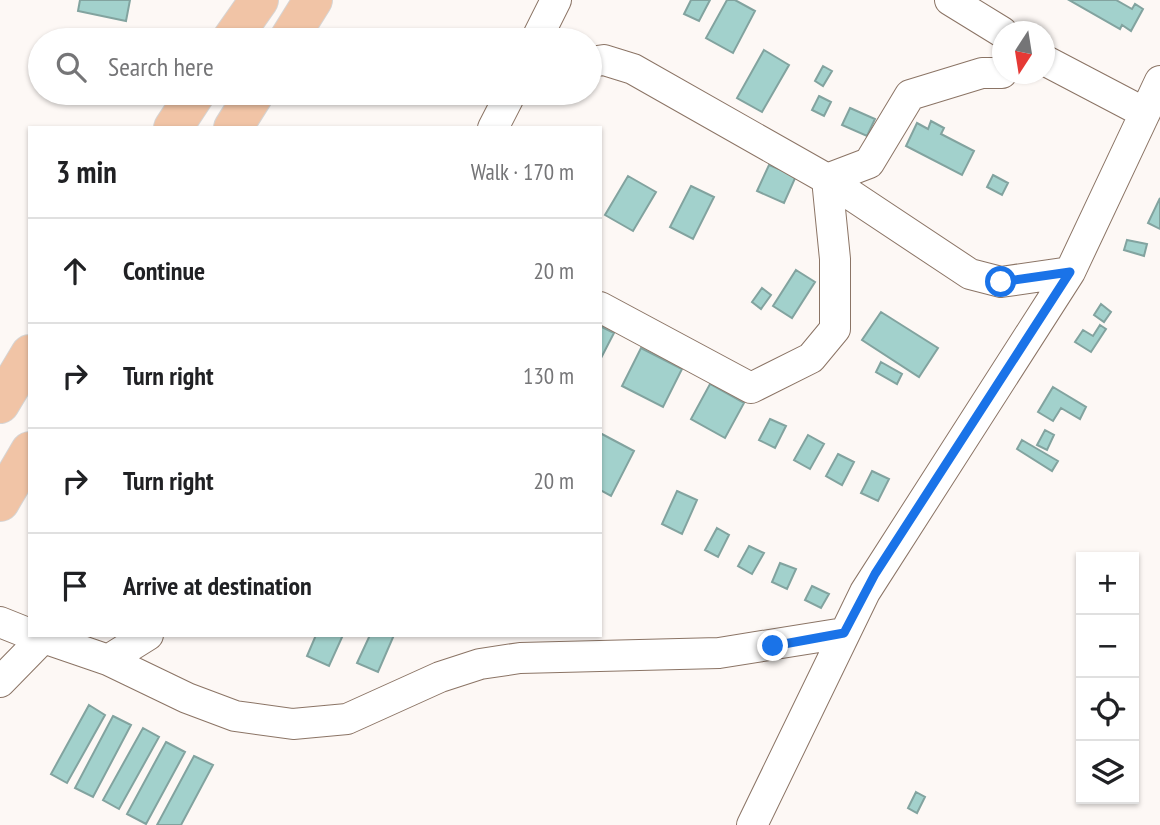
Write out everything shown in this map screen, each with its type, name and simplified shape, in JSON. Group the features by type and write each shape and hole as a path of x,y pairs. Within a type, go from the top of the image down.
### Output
{"highway":[{"path":"239,28 259,0"},
{"path":"296,28 313,0"},
{"path":"174,126 188,105"},
{"path":"234,126 247,105"},
{"path":"0,404 28,357"},
{"path":"0,502 28,455"}],"street":[{"path":"542,28 556,0"},
{"path":"950,0 992,25"},
{"path":"602,60 633,69 827,179 970,274 1001,282 1070,272"},
{"path":"1055,70 1146,113"},
{"path":"827,179 869,163 911,94 982,73 992,73"},
{"path":"752,825 875,574 1070,272 1160,81"},
{"path":"494,126 505,105"},
{"path":"602,308 751,388 811,358 835,329 835,259 827,179"},
{"path":"0,622 28,632"},
{"path":"42,637 108,660 187,698 235,716 293,724 347,719 440,677 480,664 520,657 719,653 844,633"},
{"path":"0,682 34,637"},
{"path":"108,660 145,637"}],"building":[{"path":"80,0 130,0 126,21 78,11"},
{"path":"691,0 710,0 699,21 684,14"},
{"path":"727,0 735,0 755,11 733,53 706,38"},
{"path":"1069,0 1116,0 1132,9 1135,4 1143,9 1131,31 1122,25 1120,29"},
{"path":"764,50 789,65 762,112 737,98"},
{"path":"823,66 832,71 823,86 815,81"},
{"path":"819,96 831,102 824,116 812,110"},
{"path":"850,108 875,119 867,136 842,125"},
{"path":"931,121 944,128 941,134 974,151 962,175 906,146 917,123 928,129"},
{"path":"769,165 796,176 784,203 757,191"},
{"path":"993,175 1008,183 1002,195 987,187"},
{"path":"628,176 656,192 633,231 605,215"},
{"path":"691,186 714,197 693,239 670,227"},
{"path":"1160,198 1160,229 1148,223"},
{"path":"1127,240 1147,244 1144,256 1124,250"},
{"path":"796,270 815,282 792,318 773,306"},
{"path":"762,288 771,295 761,309 752,302"},
{"path":"1101,304 1111,312 1104,322 1094,315"},
{"path":"881,312 938,348 919,377 862,340"},
{"path":"1100,325 1106,329 1091,352 1075,342 1083,330 1093,336"},
{"path":"602,327 614,333 602,356"},
{"path":"641,348 682,369 663,407 622,386"},
{"path":"881,362 902,374 897,384 876,372"},
{"path":"710,384 744,403 725,438 691,419"},
{"path":"1053,387 1086,407 1080,419 1061,408 1053,421 1038,412"},
{"path":"770,419 786,426 775,448 759,440"},
{"path":"1045,430 1054,435 1047,450 1037,445"},
{"path":"602,434 634,451 611,496 602,491"},
{"path":"808,435 824,444 810,469 794,460"},
{"path":"1022,440 1058,461 1052,471 1017,449"},
{"path":"838,454 854,462 842,485 826,476"},
{"path":"872,471 889,479 878,501 861,493"},
{"path":"677,491 697,500 682,534 662,524"},
{"path":"717,528 729,535 718,557 705,550"},
{"path":"749,546 764,553 752,574 738,566"},
{"path":"780,563 796,569 787,589 772,582"},
{"path":"812,586 829,594 821,608 805,600"},
{"path":"315,637 342,637 329,666 307,656"},
{"path":"369,637 393,637 378,672 357,663"},
{"path":"89,705 105,715 67,783 51,774"},
{"path":"113,716 131,725 93,797 75,788"},
{"path":"143,728 159,737 119,809 103,800"},
{"path":"166,742 185,752 146,824 127,814"},
{"path":"194,756 213,765 181,825 157,825"},
{"path":"916,792 925,797 917,813 908,808"}],"route":[{"path":"773,646 844,633 875,574 1070,272 1001,282"}]}
